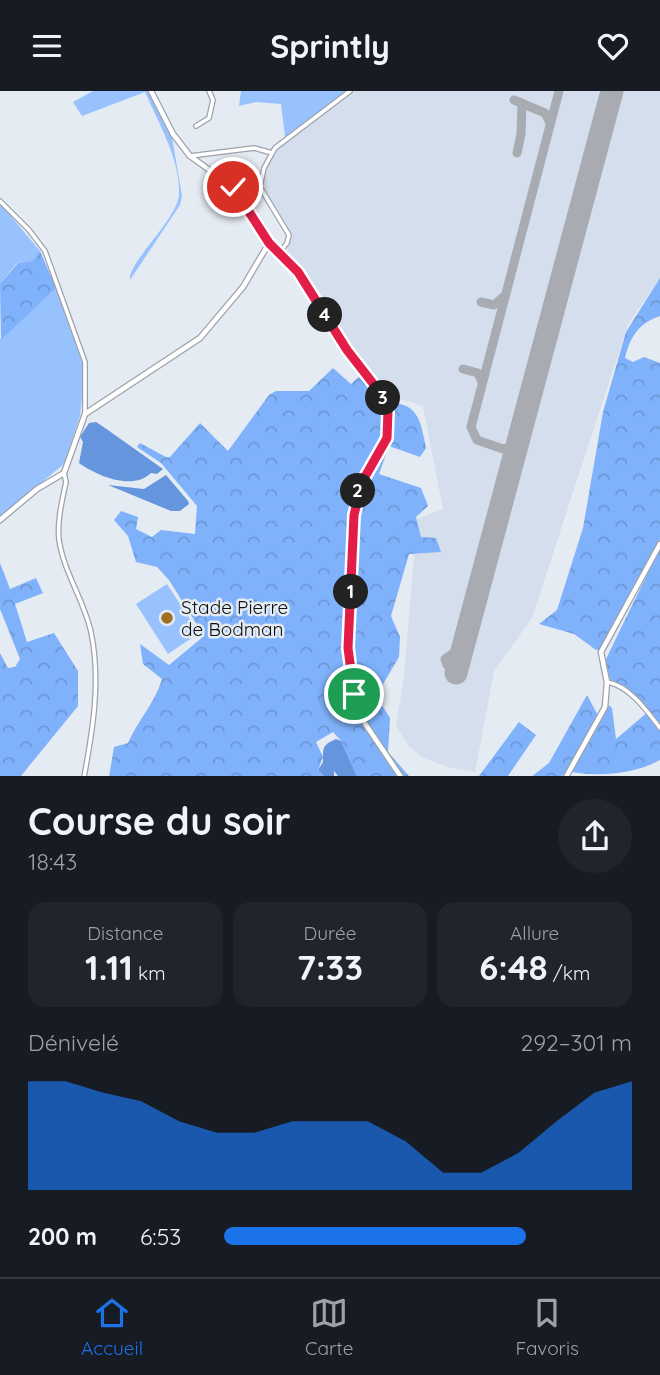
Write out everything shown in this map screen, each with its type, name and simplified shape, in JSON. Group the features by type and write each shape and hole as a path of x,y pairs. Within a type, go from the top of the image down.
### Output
{"street":[{"path":"151,91 173,134 190,156 233,187 269,243 298,272 347,350 382,395 388,411 389,425 385,447 362,482 356,499 349,664 364,722 401,776"},
{"path":"196,126 209,118 213,100 209,91"},
{"path":"279,253 287,243 288,232 260,187 272,153 350,91"},
{"path":"190,156 254,148 272,153"},
{"path":"0,201 29,230 45,251 85,362 85,414 64,473 60,541 65,564 90,629 94,651 93,731 85,776"},
{"path":"85,414 200,338 239,292 269,243"},
{"path":"0,520 37,488 64,473"},
{"path":"566,776 600,720 606,700 607,682 600,656 660,544"},
{"path":"607,682 615,683 631,695 660,728"}],"shaded area":[{"path":"93,91 148,91 172,137 182,196 180,205 130,280 136,263 176,204 179,181 168,142 145,92 82,116 73,102"},
{"path":"241,91 347,91 285,137 281,104 256,102 239,106"},
{"path":"355,91 660,91 660,278 628,324 532,618 494,671 475,772 451,768 423,758 408,745 396,726 404,677 417,519 443,509 423,406 388,395 344,340 300,271 285,255 292,235 262,191 262,180 277,149"},
{"path":"0,203 40,251 32,261 17,263 0,284"},
{"path":"56,288 85,371 80,416 64,464 0,517 0,339"},
{"path":"96,422 163,469 157,474 151,473 135,481 125,481 105,477 79,463 83,442 80,437 89,423"},
{"path":"166,475 188,501 189,504 180,511 171,511 108,485 144,489"},
{"name":"Stade Pierre de Bodman","path":"167,584 199,633 168,654 136,604"},
{"path":"336,739 341,741 357,776 338,776 334,771 334,776 324,776 318,770 323,762 324,747"}],"green space":[{"path":"40,251 56,288 1,340 0,284 18,263 32,261"},
{"path":"660,278 660,316 636,332 625,358 633,362 644,357 660,363 660,539 601,649 596,650 574,634 539,624 557,610 583,528 603,412 626,332"},
{"path":"333,368 351,384 363,373 382,403 394,403 410,408 422,428 426,448 420,457 389,446 379,474 421,488 428,506 416,517 421,537 436,538 441,552 409,554 391,616 400,637 399,657 376,696 390,718 388,752 409,776 357,776 341,741 333,732 316,742 323,757 318,770 324,776 109,776 114,747 128,743 162,679 143,664 140,644 169,665 204,636 169,580 157,567 136,562 128,536 114,520 121,511 138,517 136,529 152,537 161,530 195,534 197,506 161,463 137,447 140,443 170,457 200,423 228,451 269,395 276,391 309,391"},
{"path":"660,548 660,760 617,773 572,772 561,776 532,776 549,763 587,695 601,721 609,705 612,708 616,739 649,711 611,682 605,661"},
{"path":"0,563 10,589 36,578 43,593 15,604 27,642 54,633 78,671 78,706 21,776 0,776 0,653 8,668 15,667 20,659 0,609"},
{"path":"519,722 536,735 508,776 479,776"}],"taxiway":[{"path":"512,463 506,450 477,440 471,427 559,91"},
{"path":"514,100 545,113 550,123"},
{"path":"517,153 522,103"},
{"path":"481,302 494,305 503,297"},
{"path":"463,369 478,373 482,382"},
{"path":"503,449 512,447 518,439"},
{"path":"458,668 447,665 445,659 461,648 465,638"}],"runway":[{"path":"456,673 612,91"}],"place":[{"name":"Stade Pierre de Bodman","path":"167,618"}],"route":[{"path":"233,187 269,243 298,272 347,350 382,395 388,411 389,425 385,447 362,482 354,515 348,648 354,694"}]}
